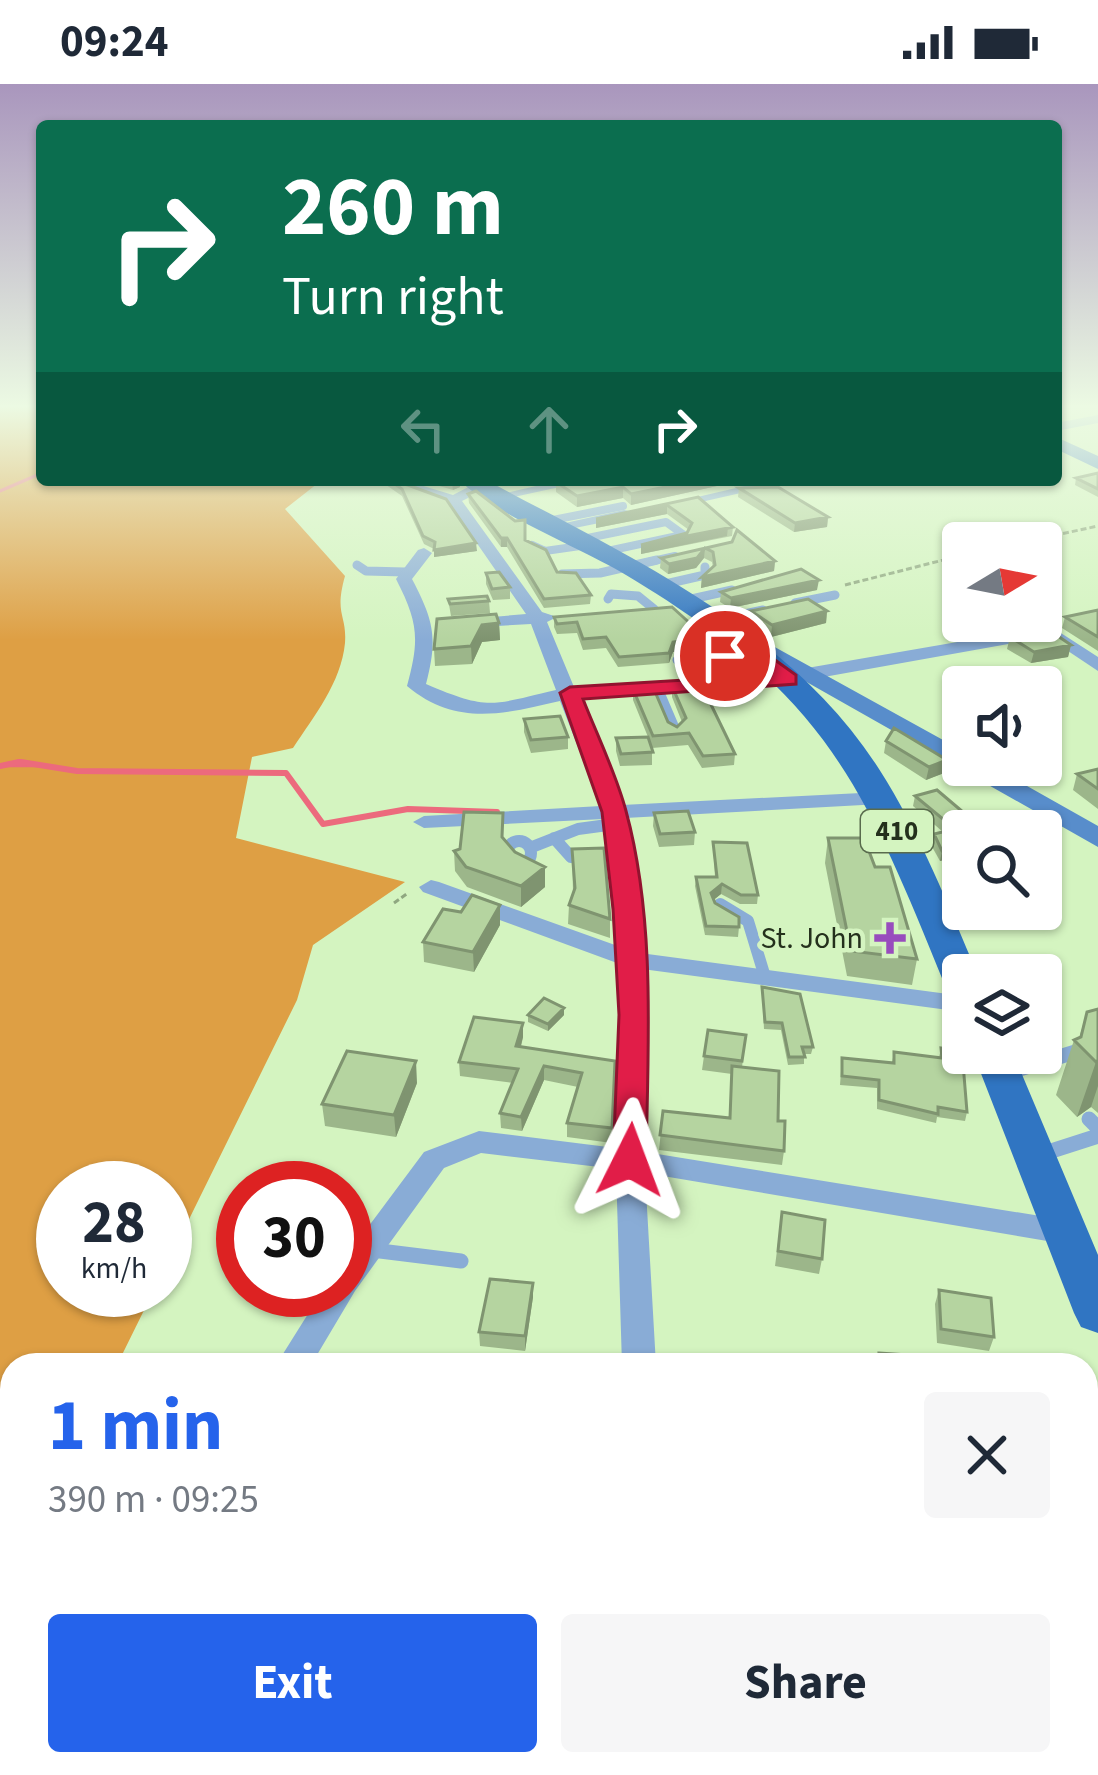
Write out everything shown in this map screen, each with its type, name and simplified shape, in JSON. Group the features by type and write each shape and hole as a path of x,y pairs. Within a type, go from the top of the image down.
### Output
{"main road":[{"name":"410","path":"484,487 550,525 584,555 624,567 655,598 684,604 809,685 880,798 950,954"},
{"path":"712,622 809,685 942,751"},
{"path":"1006,786 1098,838"},
{"path":"1002,1074 1098,1313"}],"street":[{"path":"417,486 454,500 537,618 570,693 614,818 634,1015 630,1160 638,1353"},
{"path":"550,525 759,486"},
{"path":"454,500 484,487"},
{"path":"424,553 406,572 409,591 420,604 426,650 415,680 429,694 490,711 570,693 809,685 1051,631 1098,666"},
{"path":"594,614 655,598"},
{"path":"421,628 573,615"},
{"path":"424,822 614,818 880,798"},
{"path":"431,887 629,959 942,1001"},
{"path":"372,1241 434,1160 464,1144 498,1142 1065,1232"},
{"path":"300,1353 323,1317"}],"lane":[{"path":"550,525 623,506"},
{"path":"531,544 545,551 584,555 684,535 666,522 584,555 562,574"},
{"path":"624,567 688,553"},
{"path":"357,565 366,571 406,572"},
{"path":"608,599 611,594 655,598 705,574 704,567"},
{"path":"684,604 744,587"},
{"path":"712,622 835,595"},
{"path":"677,660 754,651"},
{"path":"658,688 676,730"},
{"path":"532,847 614,818"},
{"path":"554,838 571,856 596,859"},
{"path":"720,904 748,921 765,977"},
{"path":"1062,1052 1098,1045"},
{"path":"1037,1156 1095,1128"},
{"path":"372,1251 461,1261"}],"path":[{"path":"1062,534 1098,526"},
{"path":"835,595 849,580 942,560"}],"shaded area":[{"path":"0,483 314,486 285,509 345,576 342,658 325,698 293,748 252,757 236,838 405,882 313,945 297,1000 192,1213 192,1161 36,1161 36,1317 141,1317 123,1353 0,1353"}],"building":[{"path":"398,486 446,499 476,543 434,550 435,542 423,536"},
{"path":"562,486 670,486 631,494 623,487 577,496"},
{"path":"778,487 828,517 795,523 739,488"},
{"path":"476,491 515,521 525,520 525,540 546,550 557,572 576,573 591,595 544,599 507,538 501,538 468,494"},
{"path":"698,497 733,527 641,545 687,533 692,523 667,505 596,519"},
{"path":"737,530 775,561 702,577 715,565 713,552 705,548 732,542"},
{"path":"705,548 697,558 669,564 661,558 662,558"},
{"path":"801,569 819,580 731,598 721,592"},
{"path":"499,572 510,587 492,589 486,573"},
{"path":"487,596 489,601 450,604 448,599"},
{"path":"808,599 827,611 772,625 751,611"},
{"path":"672,607 705,637 673,642 669,653 619,657 606,637 583,639 577,622 557,624 554,617"},
{"path":"1098,610 1098,637 1065,617"},
{"path":"496,614 499,623 482,625 471,646 434,649 437,619"},
{"path":"1062,639 1071,645 1034,652 1018,642"},
{"path":"701,684 735,754 703,756 689,733 653,736 633,689 653,687 668,722 677,727 686,718 672,686"},
{"path":"560,716 568,737 531,740 524,719"},
{"path":"894,728 942,757 942,762 929,767 886,741"},
{"path":"648,737 653,752 621,754 616,738"},
{"path":"1098,769 1098,789 1077,774"},
{"path":"937,790 961,810 942,810 942,818 915,796"},
{"path":"688,811 695,832 660,834 654,813"},
{"path":"464,812 503,813 502,837 515,852 545,867 521,886 466,867 454,851 460,849"},
{"path":"828,838 864,838 875,867 890,867 917,959 851,951"},
{"path":"713,842 747,843 758,895 741,895 722,884 711,893 715,903 739,917 739,927 706,926 696,877 717,877"},
{"path":"604,848 610,919 569,905 575,888 572,849"},
{"path":"472,895 500,905 473,952 423,942 443,909 461,912"},
{"path":"762,987 800,994 813,1047 802,1047 805,1057 789,1057 782,1023 765,1022"},
{"path":"544,998 564,1008 548,1024 528,1015"},
{"path":"1098,1009 1096,1062 1074,1040 1081,1037 1087,1012"},
{"path":"474,1017 523,1023 516,1046 615,1061 612,1128 567,1123 582,1073 544,1066 521,1117 500,1113 518,1069 459,1062"},
{"path":"708,1030 746,1035 742,1061 704,1056"},
{"path":"347,1051 416,1061 394,1115 322,1104"},
{"path":"894,1052 942,1058 942,1074 964,1074 967,1112 938,1107 938,1114 879,1100 879,1080 842,1076 842,1058 894,1063"},
{"path":"732,1066 779,1071 778,1121 785,1121 784,1151 660,1135 663,1111 730,1118"},
{"path":"782,1212 825,1220 822,1259 778,1251"},
{"path":"490,1279 533,1283 525,1336 479,1332"},
{"path":"939,1290 991,1298 994,1337 941,1329"}],"waterway":[{"path":"0,491 19,483"},
{"path":"5,765 19,762"},
{"path":"21,762 40,765"},
{"path":"0,766 5,765"},
{"path":"5,765 40,765"},
{"path":"40,765 77,771 286,773 323,824 408,809 497,812"}],"place":[{"name":"St. John","path":"890,938"}],"route":[{"path":"630,1160 634,1015 627,909 614,812 570,693 788,680 754,651 725,656"}]}
